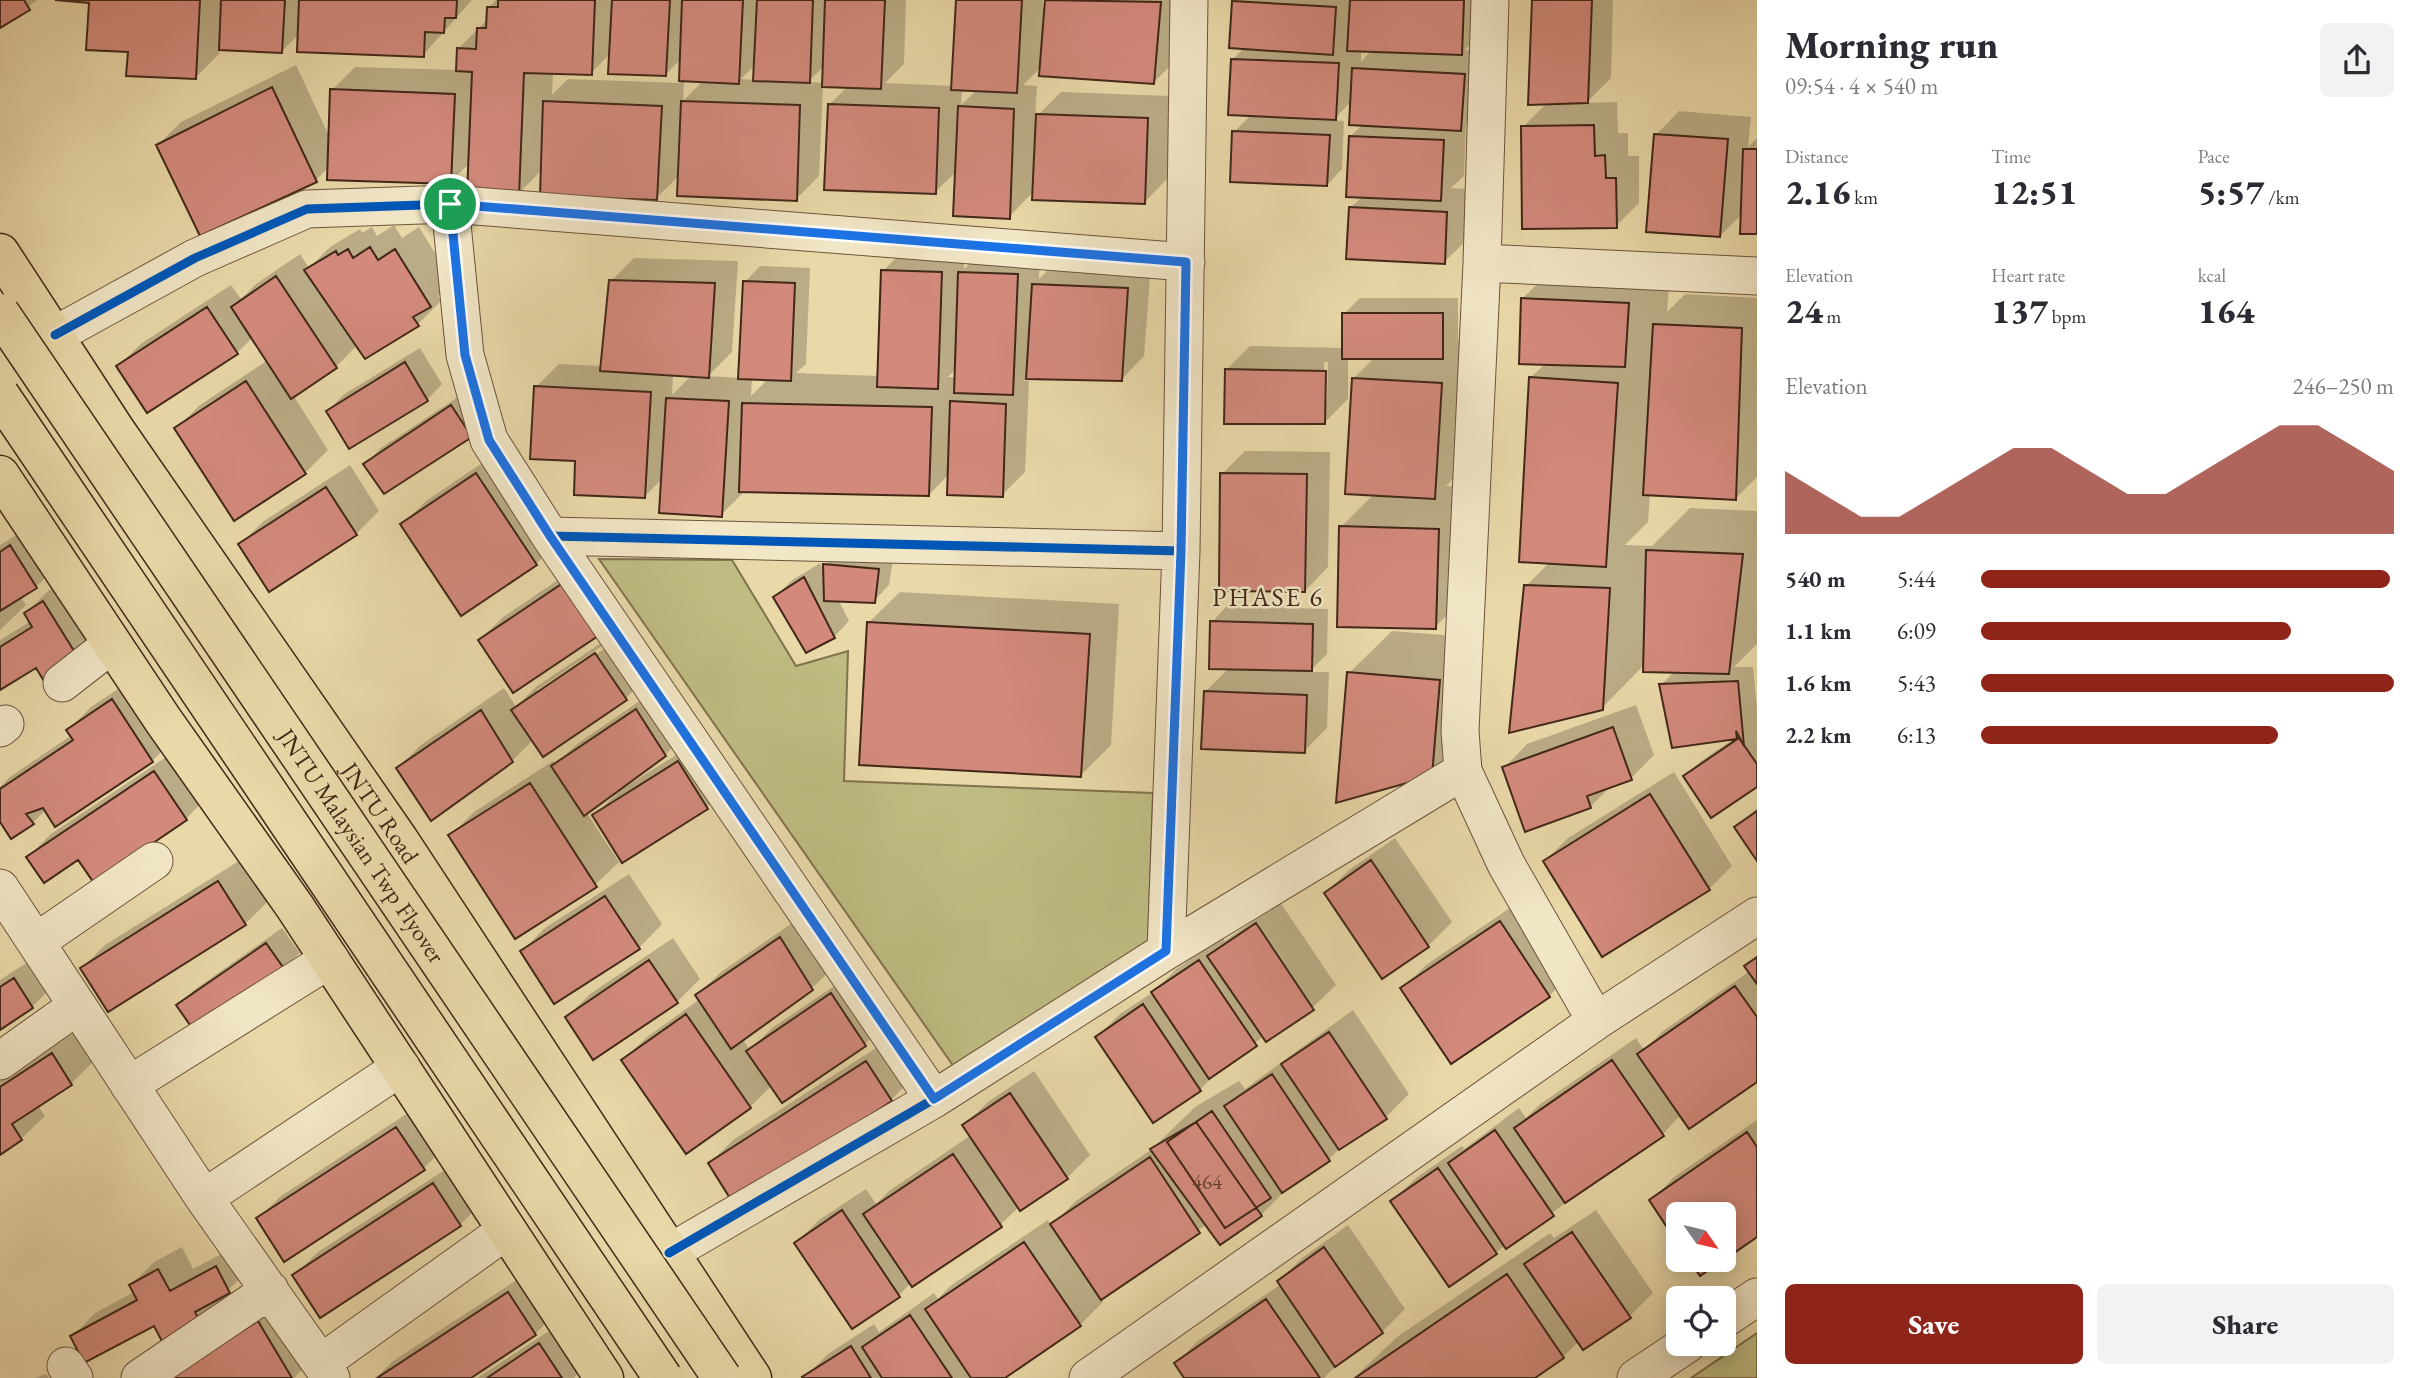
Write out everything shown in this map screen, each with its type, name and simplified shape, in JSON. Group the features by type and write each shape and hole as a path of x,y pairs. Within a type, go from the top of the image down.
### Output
{"main road":[{"name":"JNTU Road","path":"0,253 116,430 399,841 752,1378"},
{"name":"JNTU Malaysian Twp Flyover","path":"0,313 722,1378"},
{"name":"JNTU Malaysian Twp Flyover","path":"0,395 663,1378"},
{"path":"4,490 295,906 604,1378"},
{"path":"295,906 399,841"}],"street":[{"path":"1166,951 1181,551 1189,0"},
{"path":"1490,0 1482,263 1460,731 1463,771 1506,863 1596,1021"},
{"path":"55,335 195,258 307,209 450,204 1186,262"},
{"path":"450,204 465,355 489,440 550,536 934,1099"},
{"path":"1482,263 1757,276"},
{"path":"550,536 1181,551"},
{"path":"62,683 112,644"},
{"path":"669,1253 934,1099 1166,951 1463,771"},
{"path":"36,942 154,861"},
{"path":"0,888 204,1198 326,1371 507,1230"},
{"path":"1088,1378 1128,1368 1596,1021 1757,916"},
{"path":"130,1085 330,959"},
{"path":"0,1062 77,1006"},
{"path":"204,1198 401,1067"},
{"path":"140,1378 270,1290"},
{"path":"1736,1311 1757,1297"},
{"path":"1636,1378 1669,1356"}],"shaded area":[{"path":"599,559 732,560 796,666 848,651 844,781 1153,793 1148,943 954,1067"},
{"path":"1757,1333 1757,1378 1691,1378 1723,1356 1736,1356 1736,1347"}],"building":[{"path":"0,0 24,0 30,10 0,28"},
{"path":"55,0 200,0 196,79 126,76 128,52 86,50 89,3"},
{"path":"221,0 285,0 282,53 219,50"},
{"path":"299,0 457,0 456,18 445,18 444,33 425,32 424,57 297,52"},
{"path":"498,0 595,0 592,75 524,73 519,196 467,194 472,72 456,71 457,48 476,49 477,28 486,28 487,7 498,7"},
{"path":"612,0 670,0 666,76 608,74"},
{"path":"682,0 743,0 739,84 679,81"},
{"path":"757,0 813,0 810,83 753,81"},
{"path":"825,0 885,0 881,89 822,87"},
{"path":"956,0 1022,0 1017,93 951,90"},
{"path":"1045,0 1161,2 1154,84 1039,76"},
{"path":"1350,0 1464,0 1462,55 1347,51"},
{"path":"1532,0 1592,0 1588,103 1528,105"},
{"path":"1232,1 1336,7 1333,55 1229,48"},
{"path":"1231,59 1339,63 1336,120 1228,115"},
{"path":"1352,68 1465,74 1461,131 1349,125"},
{"path":"272,87 317,182 200,236 156,145"},
{"path":"330,89 455,94 451,184 327,180"},
{"path":"543,101 662,106 657,200 540,196"},
{"path":"681,101 800,105 797,201 677,196"},
{"path":"828,104 939,108 936,194 824,190"},
{"path":"958,106 1014,109 1010,219 953,216"},
{"path":"1036,114 1148,118 1145,204 1032,200"},
{"path":"1594,125 1595,156 1605,155 1606,178 1616,178 1617,228 1522,229 1521,126"},
{"path":"1232,131 1330,135 1327,186 1230,182"},
{"path":"1654,134 1728,139 1720,237 1646,232"},
{"path":"1349,136 1444,140 1441,201 1346,197"},
{"path":"1743,149 1757,149 1757,234 1740,234"},
{"path":"1349,207 1447,212 1445,264 1346,259"},
{"path":"370,247 378,260 395,249 431,307 413,317 419,326 365,359 304,270 336,251 338,255 348,249 353,258"},
{"path":"881,270 942,272 938,389 877,387"},
{"path":"958,272 1018,274 1013,395 954,393"},
{"path":"276,276 337,368 291,399 231,307"},
{"path":"609,280 715,283 709,378 600,371"},
{"path":"743,281 795,283 791,381 738,379"},
{"path":"1032,284 1128,288 1122,381 1026,379"},
{"path":"1521,298 1629,303 1625,367 1519,364"},
{"path":"207,307 238,354 147,413 116,366"},
{"path":"1342,313 1443,313 1443,359 1342,359"},
{"path":"1653,324 1742,328 1736,500 1643,495"},
{"path":"405,362 428,401 349,449 326,411"},
{"path":"1225,369 1326,371 1325,424 1224,424"},
{"path":"1529,377 1618,383 1606,567 1519,562"},
{"path":"1352,378 1442,383 1435,499 1345,494"},
{"path":"246,381 306,474 234,521 174,428"},
{"path":"534,386 651,392 645,498 574,495 575,461 530,459"},
{"path":"666,398 729,401 722,517 659,513"},
{"path":"950,401 1006,404 1003,497 947,495"},
{"path":"742,403 932,407 929,496 739,492"},
{"path":"451,405 472,437 384,494 363,464"},
{"path":"476,473 537,565 461,616 400,524"},
{"path":"1220,473 1307,474 1305,592 1219,591"},
{"path":"326,487 357,535 269,592 238,544"},
{"path":"1339,526 1439,529 1436,629 1337,627"},
{"path":"10,545 37,588 0,611 0,552"},
{"path":"1646,550 1743,554 1729,674 1643,672"},
{"path":"823,564 879,569 875,603 824,601"},
{"path":"804,577 835,638 806,653 773,597"},
{"path":"563,583 598,636 513,693 478,640"},
{"path":"1524,585 1610,588 1603,710 1509,733"},
{"path":"43,601 79,659 44,681 36,668 0,690 0,647 32,627 24,613"},
{"path":"1210,621 1313,624 1312,671 1209,669"},
{"path":"867,622 1090,634 1081,777 859,765"},
{"path":"595,653 627,700 543,757 511,710"},
{"path":"1347,672 1440,680 1432,776 1336,803"},
{"path":"1738,681 1744,746 1736,731 1737,739 1672,748 1659,684"},
{"path":"1204,691 1307,695 1305,753 1201,749"},
{"path":"112,699 153,762 55,827 43,808 26,814 34,824 11,839 0,822 0,789 73,740 66,730"},
{"path":"636,709 666,756 584,816 551,766"},
{"path":"481,710 513,762 431,821 396,768"},
{"path":"1613,727 1632,780 1587,796 1591,808 1525,832 1502,767"},
{"path":"1739,738 1757,764 1757,787 1711,818 1683,776"},
{"path":"678,761 708,809 622,863 592,815"},
{"path":"154,771 187,820 94,883 78,860 44,883 26,857"},
{"path":"530,783 597,887 515,939 448,835"},
{"path":"1650,794 1710,890 1602,957 1543,861"},
{"path":"1757,811 1757,861 1734,827"},
{"path":"1371,860 1429,947 1382,979 1324,893"},
{"path":"218,881 246,925 108,1012 80,968"},
{"path":"605,896 640,949 554,1004 520,951"},
{"path":"1500,921 1550,997 1451,1064 1400,988"},
{"path":"1256,923 1314,1010 1266,1042 1207,956"},
{"path":"780,937 813,990 731,1049 695,995"},
{"path":"266,943 285,970 195,1032 176,1005"},
{"path":"1757,957 1757,984 1744,966"},
{"path":"649,960 678,1003 593,1060 565,1017"},
{"path":"1199,960 1257,1046 1209,1079 1151,992"},
{"path":"14,978 33,1008 0,1030 0,987"},
{"path":"1735,986 1757,1017 1757,1082 1689,1129 1637,1054"},
{"path":"831,993 866,1046 782,1103 746,1051"},
{"path":"1143,1004 1201,1091 1153,1123 1095,1037"},
{"path":"686,1014 751,1108 686,1154 621,1060"},
{"path":"1329,1032 1387,1119 1339,1150 1281,1064"},
{"path":"52,1053 72,1085 12,1124 22,1140 0,1155 0,1087"},
{"path":"1612,1060 1664,1136 1565,1203 1514,1128"},
{"path":"866,1061 892,1101 733,1203 708,1163"},
{"path":"1272,1074 1330,1161 1282,1193 1224,1106"},
{"path":"1010,1093 1068,1179 1020,1211 962,1125"},
{"path":"1212,1111 1271,1198 1225,1228 1167,1142"},
{"path":"1196,1122 1262,1216 1220,1245 1150,1149"},
{"path":"396,1127 425,1170 284,1262 256,1218"},
{"path":"1495,1130 1554,1216 1506,1249 1448,1163"},
{"path":"1747,1132 1757,1147 1757,1237 1736,1252 1736,1202 1666,1202 1666,1226 1649,1200"},
{"path":"953,1154 1002,1227 912,1287 863,1214"},
{"path":"1150,1157 1200,1233 1101,1300 1050,1224"},
{"path":"1438,1168 1497,1254 1449,1287 1390,1201"},
{"path":"433,1183 461,1226 320,1318 292,1275"},
{"path":"842,1210 900,1297 852,1329 794,1243"},
{"path":"1572,1232 1631,1318 1583,1350 1524,1264"},
{"path":"1024,1242 1081,1326 1005,1378 971,1378 925,1309"},
{"path":"1324,1247 1383,1333 1335,1367 1277,1281"},
{"path":"216,1266 230,1293 195,1312 203,1327 165,1347 154,1326 84,1363 70,1336 137,1300 129,1285 158,1269 170,1291"},
{"path":"1507,1274 1564,1358 1535,1378 1355,1378"},
{"path":"508,1292 536,1335 471,1378 377,1378"},
{"path":"1266,1299 1320,1378 1184,1378 1174,1363"},
{"path":"910,1315 952,1378 882,1378 862,1347"},
{"path":"258,1321 292,1378 165,1378"},
{"path":"539,1343 562,1378 487,1378"},
{"path":"851,1346 871,1378 802,1377"}],"cycle path":[{"path":"55,335 195,258 307,209 450,204 1186,262"},
{"path":"669,1253 934,1099 550,536 1181,551"}],"district":[{"name":"PHASE 6","path":"1268,597"}],"route":[{"path":"450,204 1186,262 1181,551 1166,951 934,1099 550,536 489,440 465,355 450,204"}]}
